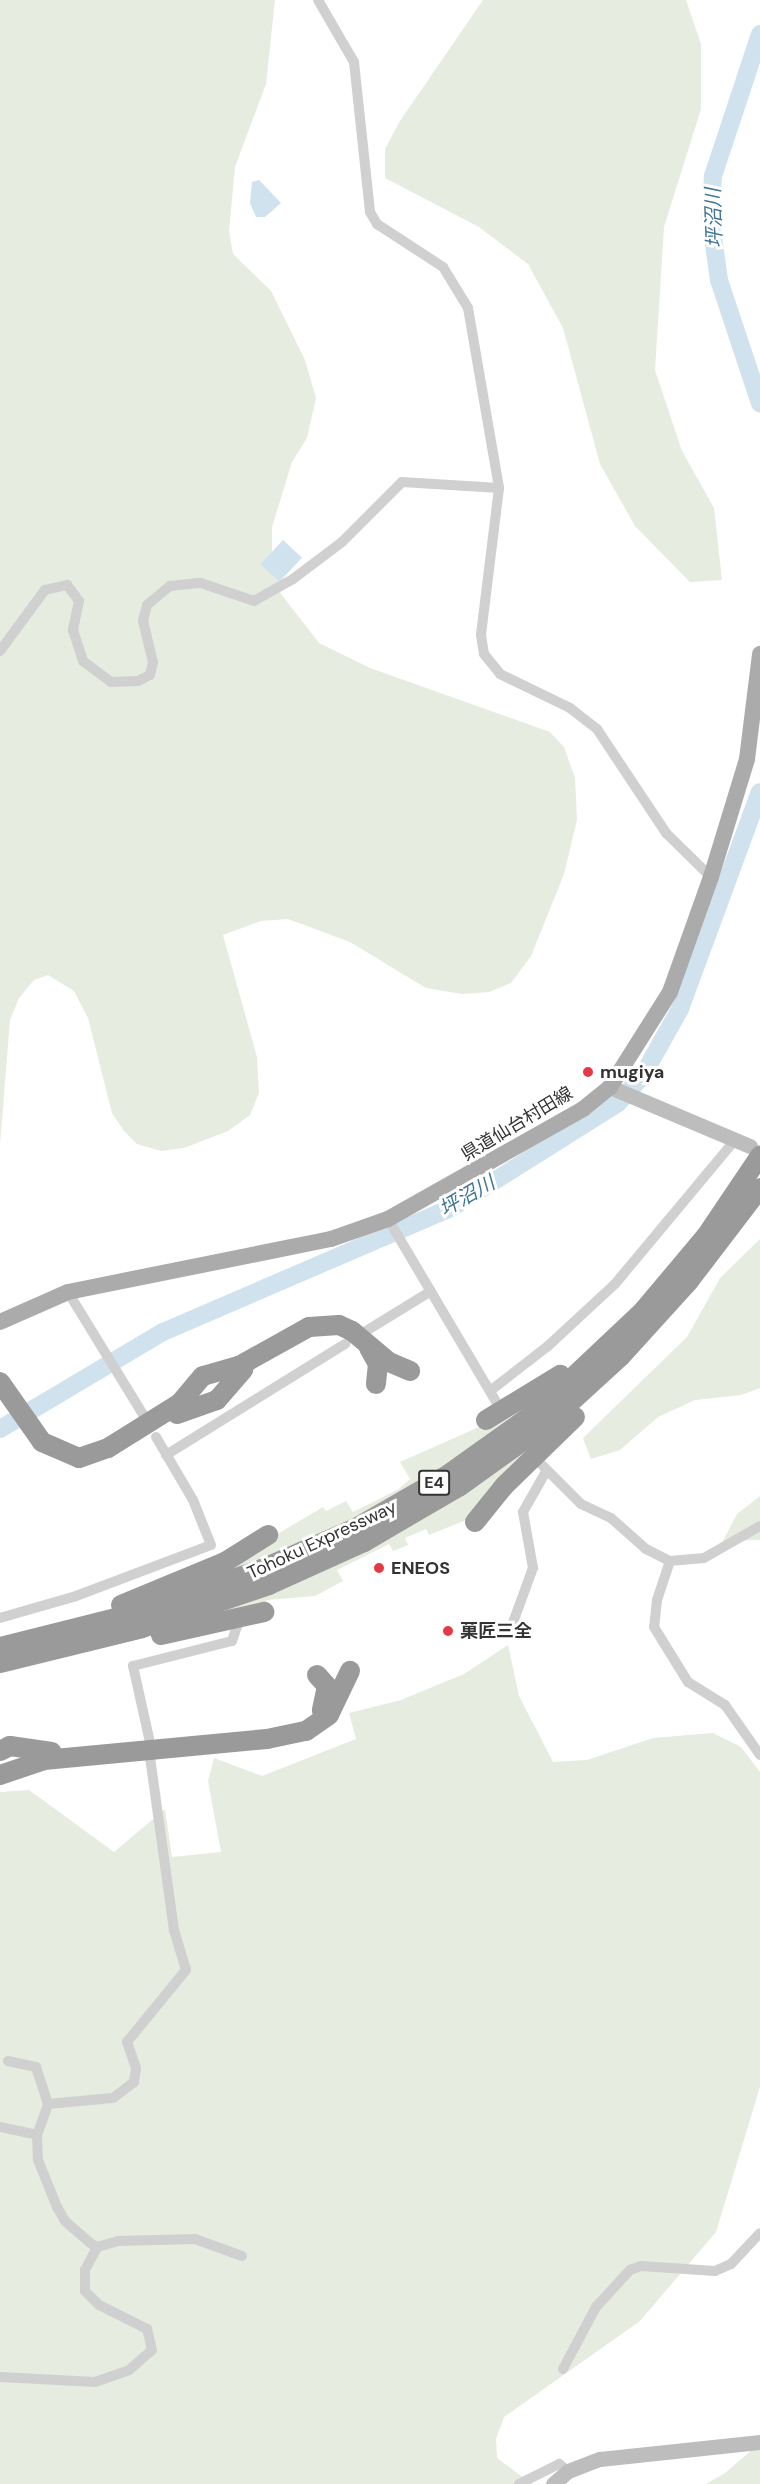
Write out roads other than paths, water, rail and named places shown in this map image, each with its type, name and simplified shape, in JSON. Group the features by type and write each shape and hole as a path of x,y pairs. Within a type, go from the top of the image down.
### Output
{"highway":[{"name":"Tohoku Expressway","path":"0,1663 142,1628 222,1602 315,1566 414,1515 505,1456 587,1388 657,1320 712,1240 755,1151"},
{"name":"Tohoku Expressway","path":"0,1647 204,1591 306,1551 405,1501 494,1443 568,1384 643,1311 760,1188"},
{"path":"486,1420 527,1399 590,1351 677,1259 712,1240"},
{"path":"475,1522 504,1486 655,1331 696,1284 712,1240"},
{"path":"31,1435 54,1451 87,1456 180,1403 203,1376 239,1366 292,1333 325,1324 352,1331 389,1362 410,1371"},
{"path":"0,1382 7,1403 31,1435 61,1461 91,1462 193,1406 217,1400 232,1379 285,1344 325,1330 346,1334 374,1353 380,1375 376,1384"},
{"path":"0,1640 186,1580 267,1535"},
{"path":"0,1672 264,1612"},
{"path":"0,1775 44,1760 267,1739 306,1731 329,1715 350,1671"},
{"path":"0,1751 10,1746 34,1753 282,1732 321,1712 327,1686 317,1675"}],"main road":[{"name":"県道仙台村田線","path":"0,1322 68,1292 331,1239 390,1223 583,1109 612,1088 670,992 711,877 747,759 760,654"}],"street":[{"path":"318,0 354,62 370,212 376,224 443,267 464,297 499,489 481,635 484,654 500,674 570,708 597,729 666,833 711,877"},
{"path":"0,651 45,590 68,585 79,602 74,630 83,661 111,682 138,681 150,675 153,662 143,621 147,605 170,586 201,584 254,601 293,579 342,542 402,482 499,489"},
{"path":"612,1088 735,1140 755,1151"},
{"path":"490,1391 548,1346 615,1284 735,1140"},
{"path":"390,1223 497,1403"},
{"path":"366,1331 431,1291"},
{"path":"68,1292 144,1416"},
{"path":"166,1455 345,1344"},
{"path":"156,1437 194,1500 215,1558"},
{"path":"511,1628 533,1568 523,1512 543,1466 581,1504 611,1518 646,1549 670,1561 704,1558 760,1526"},
{"path":"0,1618 76,1596 211,1545"},
{"path":"670,1561 657,1600 654,1627 688,1682 725,1706 760,1755"},
{"path":"148,1738 133,1666 232,1641 238,1624"},
{"path":"48,2104 72,2106 124,2092 134,2082 136,2068 127,2042 186,1970 174,1930 150,1757"},
{"path":"8,2061 36,2067 48,2104 37,2134 39,2160 57,2207 75,2233 97,2247 118,2241 195,2240 242,2256"},
{"path":"0,2127 37,2134"},
{"path":"563,2369 596,2307 630,2270 641,2266 715,2271 731,2264 760,2233"},
{"path":"0,2377 95,2382 129,2370 152,2350 147,2329 99,2305 85,2291 86,2270 97,2247"},
{"path":"553,2484 568,2471 620,2455 760,2442"},
{"path":"519,2484 560,2464 568,2471"}],"water":[{"path":"259,180 281,203 265,217 256,217 250,203 252,182"},
{"path":"283,540 302,558 280,582 260,564"}],"waterway":[{"name":"坪沼川","path":"760,34 713,176 710,216 719,280 760,403"},
{"name":"坪沼川","path":"0,1429 163,1332 453,1207 618,1103 643,1075 680,1009 760,792"}],"place":[{"name":"mugiya","path":"588,1072"},
{"name":"ENEOS","path":"379,1568"},
{"name":"菓匠三全","path":"448,1631"}]}
